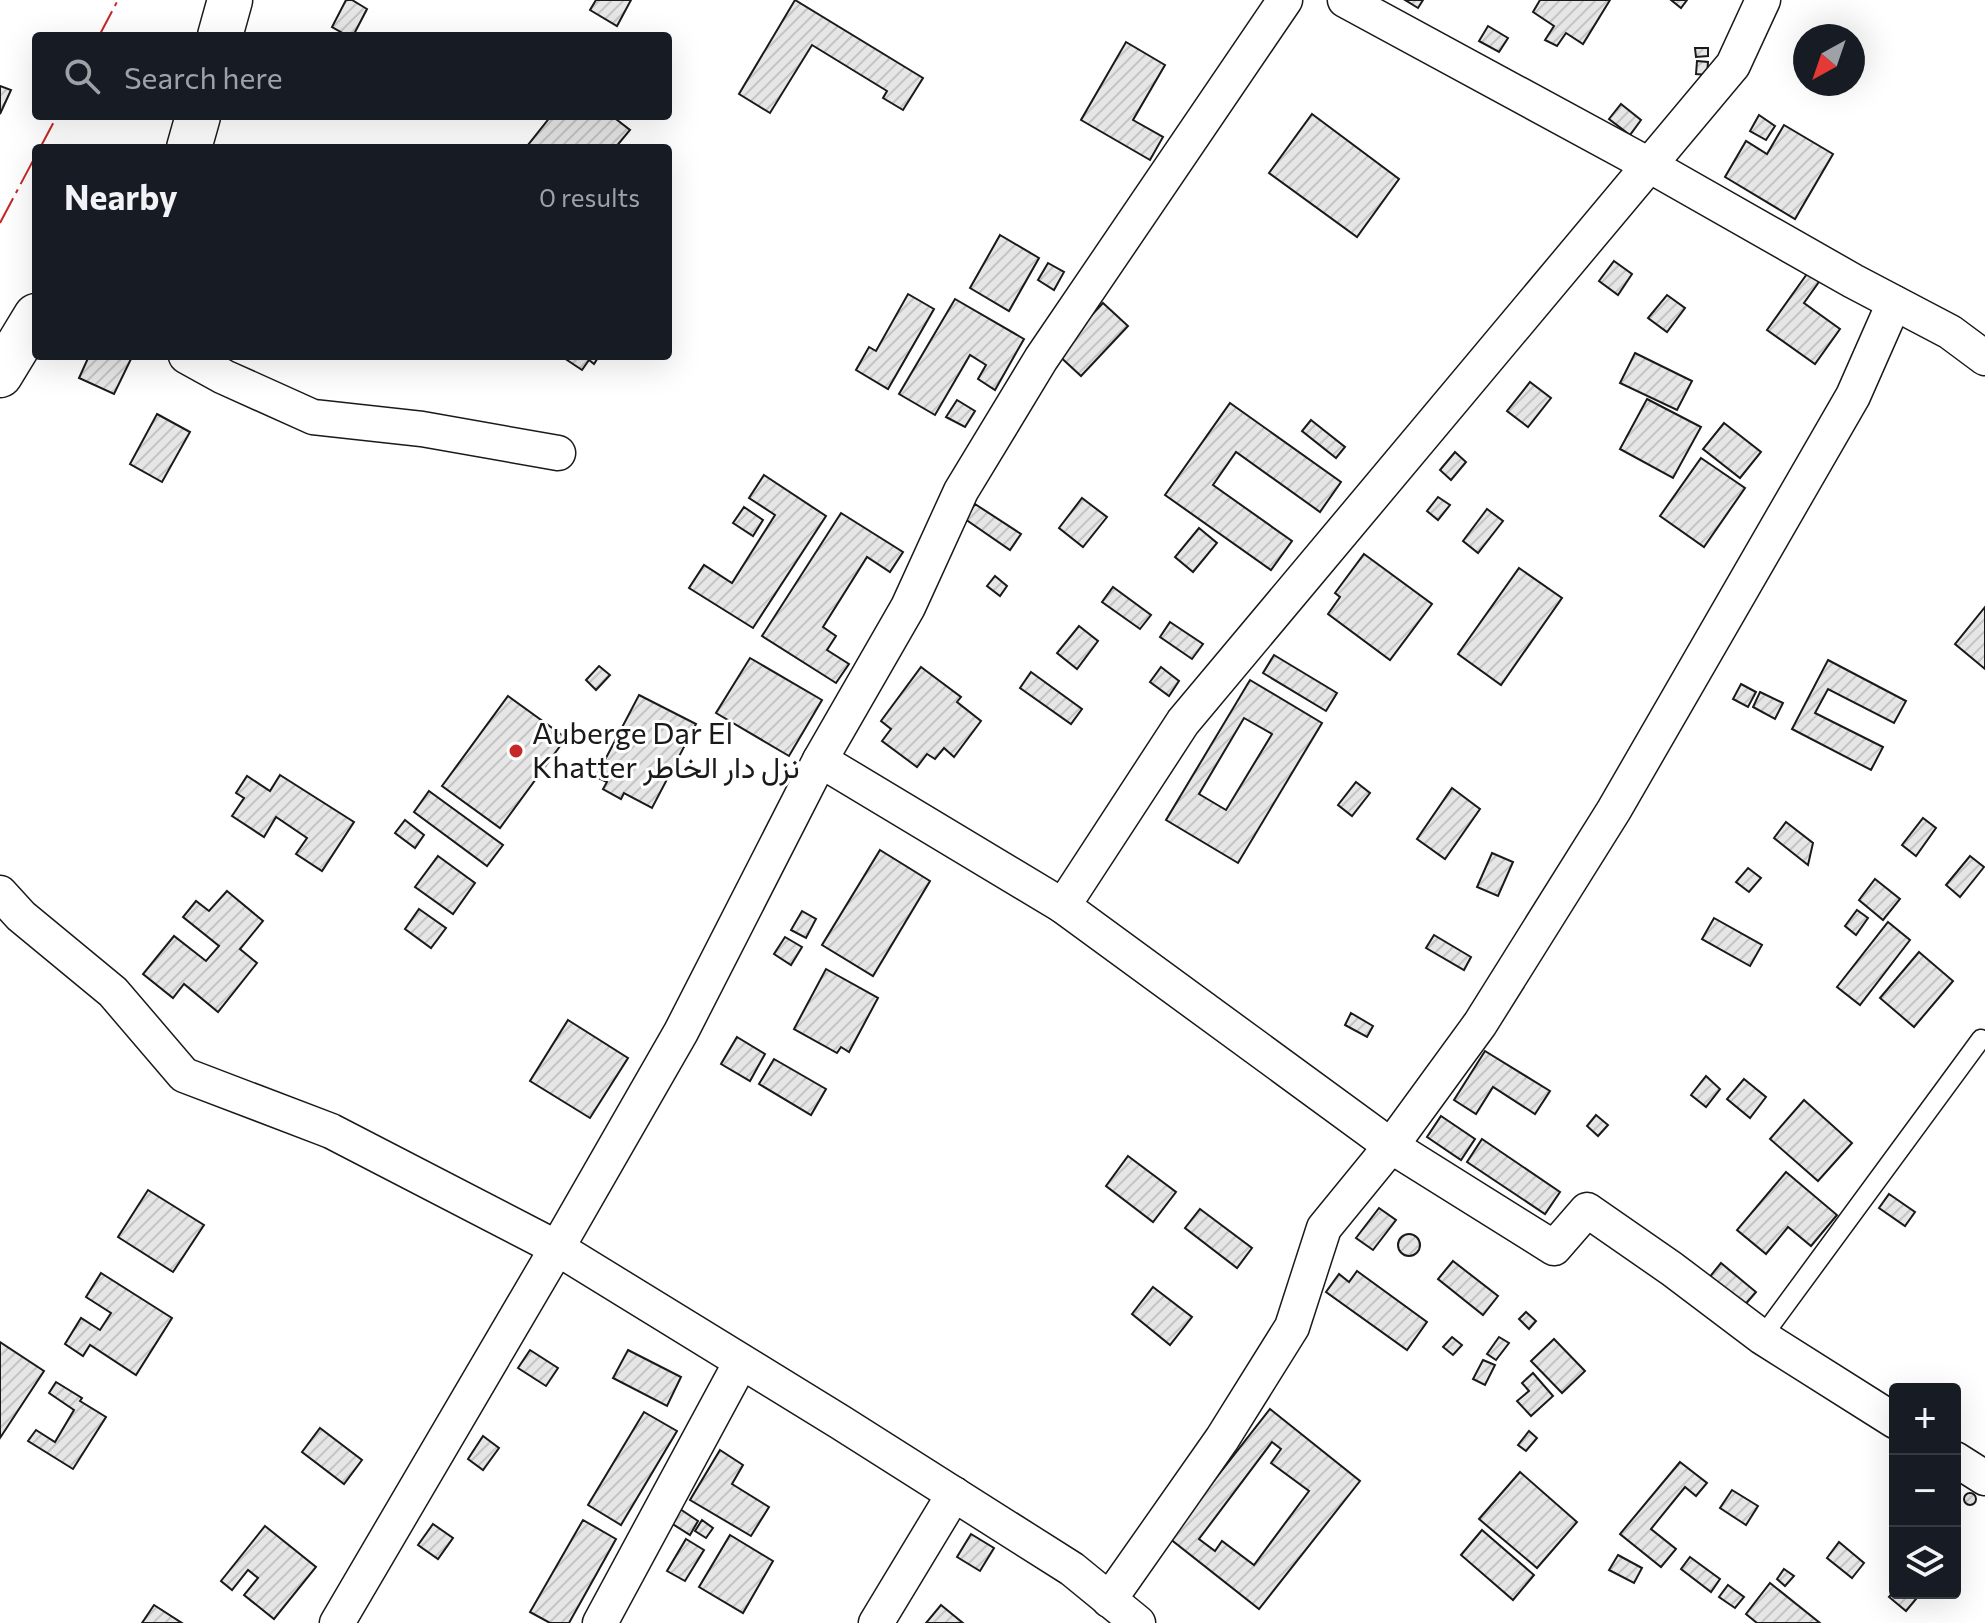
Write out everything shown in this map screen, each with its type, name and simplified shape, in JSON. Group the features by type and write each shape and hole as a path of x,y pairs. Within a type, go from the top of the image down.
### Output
{"main road":[{"path":"221,32 230,0"},
{"path":"190,144 197,120"},
{"path":"0,374 32,322"}],"street":[{"path":"337,1623 681,1032 820,760 908,607 961,491 1041,359 1285,0"},
{"path":"1345,0 1950,332 1985,358"},
{"path":"1063,906 1183,722 1733,65 1763,0"},
{"path":"1109,1600 1222,1439 1292,1327 1324,1228 1391,1146 1480,1024 1614,810 1853,396 1894,303"},
{"path":"193,360 313,417 422,429 558,453"},
{"path":"820,760 1063,906 1391,1146 1554,1248 1587,1210 1762,1337 1889,1417"},
{"path":"0,893 21,916 113,992 184,1075 331,1131 557,1248 1072,1569 1138,1623"},
{"path":"600,1623 741,1362"},
{"path":"1961,1463 1985,1478"},
{"path":"876,1623 954,1494"}],"lane":[{"path":"1762,1337 1981,1039"}],"building":[{"path":"346,0 367,9 355,32 341,32 332,27"},
{"path":"596,0 631,0 617,26 590,10"},
{"path":"795,0 923,78 903,110 883,98 887,91 812,45 770,113 739,94"},
{"path":"1405,0 1423,0 1418,8"},
{"path":"1540,0 1610,0 1583,44 1566,33 1557,46 1545,40 1554,26 1533,12"},
{"path":"1671,0 1687,0 1681,8"},
{"path":"1488,26 1508,38 1499,52 1479,41"},
{"path":"1126,42 1165,65 1133,120 1163,137 1150,160 1081,120"},
{"path":"1695,48 1708,48 1708,56 1696,57"},
{"path":"1697,61 1708,62 1707,75 1696,74"},
{"path":"0,86 11,90 0,114"},
{"path":"1621,104 1641,120 1630,135 1609,119"},
{"path":"1312,114 1399,179 1357,237 1269,173"},
{"path":"1759,115 1775,126 1766,140 1750,131"},
{"path":"548,120 617,120 630,130 618,144 529,144"},
{"path":"1784,125 1833,154 1795,219 1725,177 1746,141 1767,154"},
{"path":"1000,235 1039,258 1009,311 970,288"},
{"path":"1614,261 1632,274 1618,295 1599,281"},
{"path":"1048,263 1064,272 1054,290 1038,280"},
{"path":"1814,264 1826,272 1804,303 1840,329 1815,364 1767,330"},
{"path":"908,294 934,309 888,389 856,370 869,347 876,351"},
{"path":"1667,295 1685,308 1667,332 1648,318"},
{"path":"955,299 1024,339 995,390 978,379 986,365 970,355 935,415 899,394"},
{"path":"1103,303 1128,326 1081,376 1056,353"},
{"path":"1635,353 1692,381 1677,410 1620,383"},
{"path":"87,360 131,360 114,394 79,378"},
{"path":"567,360 589,360 582,370"},
{"path":"1530,382 1551,398 1528,427 1507,411"},
{"path":"1647,399 1701,427 1673,478 1620,449"},
{"path":"957,400 975,411 965,427 946,417"},
{"path":"1230,403 1341,482 1320,512 1236,452 1213,485 1292,541 1271,570 1165,495"},
{"path":"157,414 190,432 162,482 130,464"},
{"path":"1311,420 1345,447 1336,458 1302,431"},
{"path":"1724,423 1761,452 1740,478 1703,449"},
{"path":"1455,452 1466,462 1451,480 1440,470"},
{"path":"1701,458 1745,488 1704,547 1660,516"},
{"path":"764,475 826,516 753,628 689,588 704,565 732,583 775,515 749,498"},
{"path":"1438,497 1450,505 1438,520 1427,511"},
{"path":"1082,498 1107,517 1083,547 1059,528"},
{"path":"975,504 1021,534 1010,550 965,519"},
{"path":"744,507 763,520 753,536 733,523"},
{"path":"1487,509 1503,521 1478,553 1463,541"},
{"path":"841,513 903,552 890,572 867,557 823,627 836,636 827,650 849,664 836,683 762,636"},
{"path":"1199,528 1217,543 1193,572 1175,557"},
{"path":"1364,554 1432,604 1390,660 1328,614 1340,597 1335,593"},
{"path":"1519,568 1562,598 1501,685 1458,654"},
{"path":"995,576 1007,586 1000,596 987,586"},
{"path":"1113,587 1151,615 1140,629 1102,602"},
{"path":"1985,607 1985,669 1955,644"},
{"path":"1170,622 1203,644 1192,659 1160,637"},
{"path":"1079,626 1098,641 1077,669 1057,653"},
{"path":"1274,655 1337,693 1326,711 1263,673"},
{"path":"750,658 822,700 789,756 716,713"},
{"path":"1828,660 1906,701 1894,723 1828,689 1815,713 1883,747 1871,770 1792,729"},
{"path":"599,666 610,675 596,690 586,680"},
{"path":"921,667 961,697 957,702 981,721 954,757 944,748 935,759 927,754 917,767 882,741 891,729 881,721"},
{"path":"1161,667 1179,681 1169,696 1150,682"},
{"path":"1031,672 1082,709 1071,724 1020,688"},
{"path":"1250,680 1322,723 1238,863 1166,820","holes":["1244,718 1272,734 1226,810 1199,794"]},
{"path":"1741,684 1756,692 1748,707 1733,699"},
{"path":"1760,692 1783,703 1775,719 1753,707"},
{"path":"639,695 696,724 652,808 624,793 621,799 603,789 607,782 596,777"},
{"path":"508,696 566,738 500,828 442,786"},
{"path":"280,775 354,822 322,871 296,854 307,838 276,817 264,837 232,816 244,798 236,793 247,776 270,791"},
{"path":"1356,782 1370,793 1352,816 1338,805"},
{"path":"1452,788 1480,809 1445,859 1417,839"},
{"path":"429,791 503,845 487,866 414,812"},
{"path":"1923,818 1936,828 1916,856 1902,845"},
{"path":"405,820 424,835 415,848 395,833"},
{"path":"1786,822 1813,843 1808,865 1774,838"},
{"path":"880,850 930,881 873,976 822,945"},
{"path":"1492,853 1513,862 1498,896 1477,887"},
{"path":"438,856 475,883 453,914 415,887"},
{"path":"1970,856 1984,867 1960,897 1946,885"},
{"path":"1748,868 1761,878 1749,892 1736,882"},
{"path":"1875,879 1900,899 1883,920 1859,900"},
{"path":"227,891 263,921 240,949 257,963 218,1012 184,984 173,998 143,974 174,936 206,961 219,946 183,917 196,901 209,911"},
{"path":"419,909 446,928 431,948 405,929"},
{"path":"1857,910 1868,918 1856,935 1845,926"},
{"path":"802,911 816,919 806,938 791,930"},
{"path":"1714,918 1762,945 1750,966 1702,939"},
{"path":"1888,922 1910,940 1860,1005 1837,987"},
{"path":"1434,935 1471,957 1464,970 1426,948"},
{"path":"785,937 802,947 791,965 774,954"},
{"path":"1919,952 1953,981 1914,1027 1880,998"},
{"path":"826,969 878,998 849,1052 841,1047 837,1053 794,1029"},
{"path":"1351,1013 1373,1026 1367,1037 1345,1025"},
{"path":"568,1020 628,1058 590,1118 530,1081"},
{"path":"737,1037 765,1054 750,1081 721,1064"},
{"path":"1485,1051 1550,1091 1535,1114 1493,1087 1476,1114 1454,1100"},
{"path":"774,1059 826,1089 811,1115 759,1084"},
{"path":"1706,1076 1720,1089 1706,1107 1691,1095"},
{"path":"1744,1079 1766,1097 1750,1118 1727,1099"},
{"path":"1804,1100 1852,1143 1818,1181 1770,1139"},
{"path":"1596,1115 1608,1125 1598,1136 1587,1126"},
{"path":"1441,1116 1475,1139 1461,1160 1427,1137"},
{"path":"1482,1139 1560,1192 1545,1214 1467,1162"},
{"path":"1128,1156 1176,1192 1153,1222 1106,1186"},
{"path":"1786,1172 1837,1215 1811,1246 1788,1227 1766,1254 1737,1230"},
{"path":"148,1190 204,1225 173,1272 118,1237"},
{"path":"1889,1194 1915,1212 1905,1226 1879,1208"},
{"path":"1379,1208 1396,1220 1373,1250 1356,1238"},
{"path":"1200,1209 1252,1248 1237,1268 1185,1228"},
{"path":"1409,1234 1417,1237 1420,1245 1417,1253 1409,1256 1401,1253 1398,1245 1401,1237"},
{"path":"1453,1261 1498,1296 1483,1315 1438,1279"},
{"path":"1721,1263 1756,1292 1743,1307 1708,1279"},
{"path":"1357,1271 1427,1322 1407,1350 1326,1292 1339,1274 1349,1282"},
{"path":"101,1273 172,1318 136,1375 90,1345 83,1356 65,1344 81,1318 100,1330 111,1313 86,1297"},
{"path":"1153,1287 1192,1317 1170,1345 1132,1314"},
{"path":"1526,1312 1536,1321 1529,1329 1519,1319"},
{"path":"1452,1337 1462,1345 1453,1355 1443,1347"},
{"path":"1499,1337 1509,1343 1496,1360 1487,1354"},
{"path":"1554,1339 1585,1371 1562,1393 1531,1361"},
{"path":"0,1342 44,1371 0,1438"},
{"path":"530,1350 558,1368 546,1386 518,1368"},
{"path":"628,1350 681,1377 667,1406 613,1378"},
{"path":"1483,1360 1495,1365 1485,1385 1473,1379"},
{"path":"1533,1373 1553,1396 1531,1416 1517,1401 1529,1391 1522,1383"},
{"path":"56,1382 106,1417 73,1469 28,1441 36,1430 55,1442 74,1410 49,1393"},
{"path":"1270,1409 1360,1481 1259,1609 1169,1538","holes":["1272,1442 1281,1449 1271,1463 1309,1491 1254,1565 1222,1541 1215,1551 1199,1539"]},
{"path":"644,1412 677,1431 621,1525 588,1505"},
{"path":"320,1428 362,1460 344,1484 302,1452"},
{"path":"1529,1431 1537,1438 1526,1451 1518,1445"},
{"path":"483,1436 499,1448 483,1470 468,1459"},
{"path":"720,1450 743,1465 732,1484 769,1507 751,1536 690,1500"},
{"path":"1680,1462 1707,1483 1696,1496 1685,1487 1651,1529 1676,1549 1661,1567 1620,1534"},
{"path":"1520,1472 1577,1522 1537,1568 1479,1519"},
{"path":"1732,1490 1758,1506 1746,1525 1720,1508"},
{"path":"1970,1493 1976,1499 1970,1505 1964,1499"},
{"path":"680,1509 698,1521 690,1535 671,1523"},
{"path":"583,1520 616,1539 569,1623 550,1623 530,1612"},
{"path":"702,1520 713,1528 706,1538 695,1531"},
{"path":"433,1524 453,1538 438,1559 418,1545"},
{"path":"265,1526 316,1567 274,1619 244,1595 258,1578 248,1570 232,1590 221,1581"},
{"path":"1482,1530 1534,1575 1513,1600 1461,1555"},
{"path":"971,1534 994,1548 980,1571 957,1557"},
{"path":"730,1535 773,1561 743,1613 699,1587"},
{"path":"686,1539 704,1550 685,1581 667,1571"},
{"path":"1839,1542 1864,1563 1852,1578 1827,1558"},
{"path":"1618,1555 1642,1568 1634,1583 1609,1570"},
{"path":"1690,1557 1720,1579 1711,1592 1681,1569"},
{"path":"1784,1569 1794,1576 1785,1586 1777,1579"},
{"path":"1770,1583 1820,1623 1757,1623 1746,1614"},
{"path":"1728,1585 1744,1597 1735,1608 1719,1597"},
{"path":"1891,1599 1916,1599 1906,1611"},
{"path":"154,1605 182,1623 142,1623"},
{"path":"941,1605 963,1623 926,1623"}],"power":[{"path":"101,32 118,0"},
{"path":"42,144 55,120"},
{"path":"0,223 32,163"}],"place":[{"name":"Auberge Dar El Khatter نزل دار الخاطر","path":"516,751"}]}
